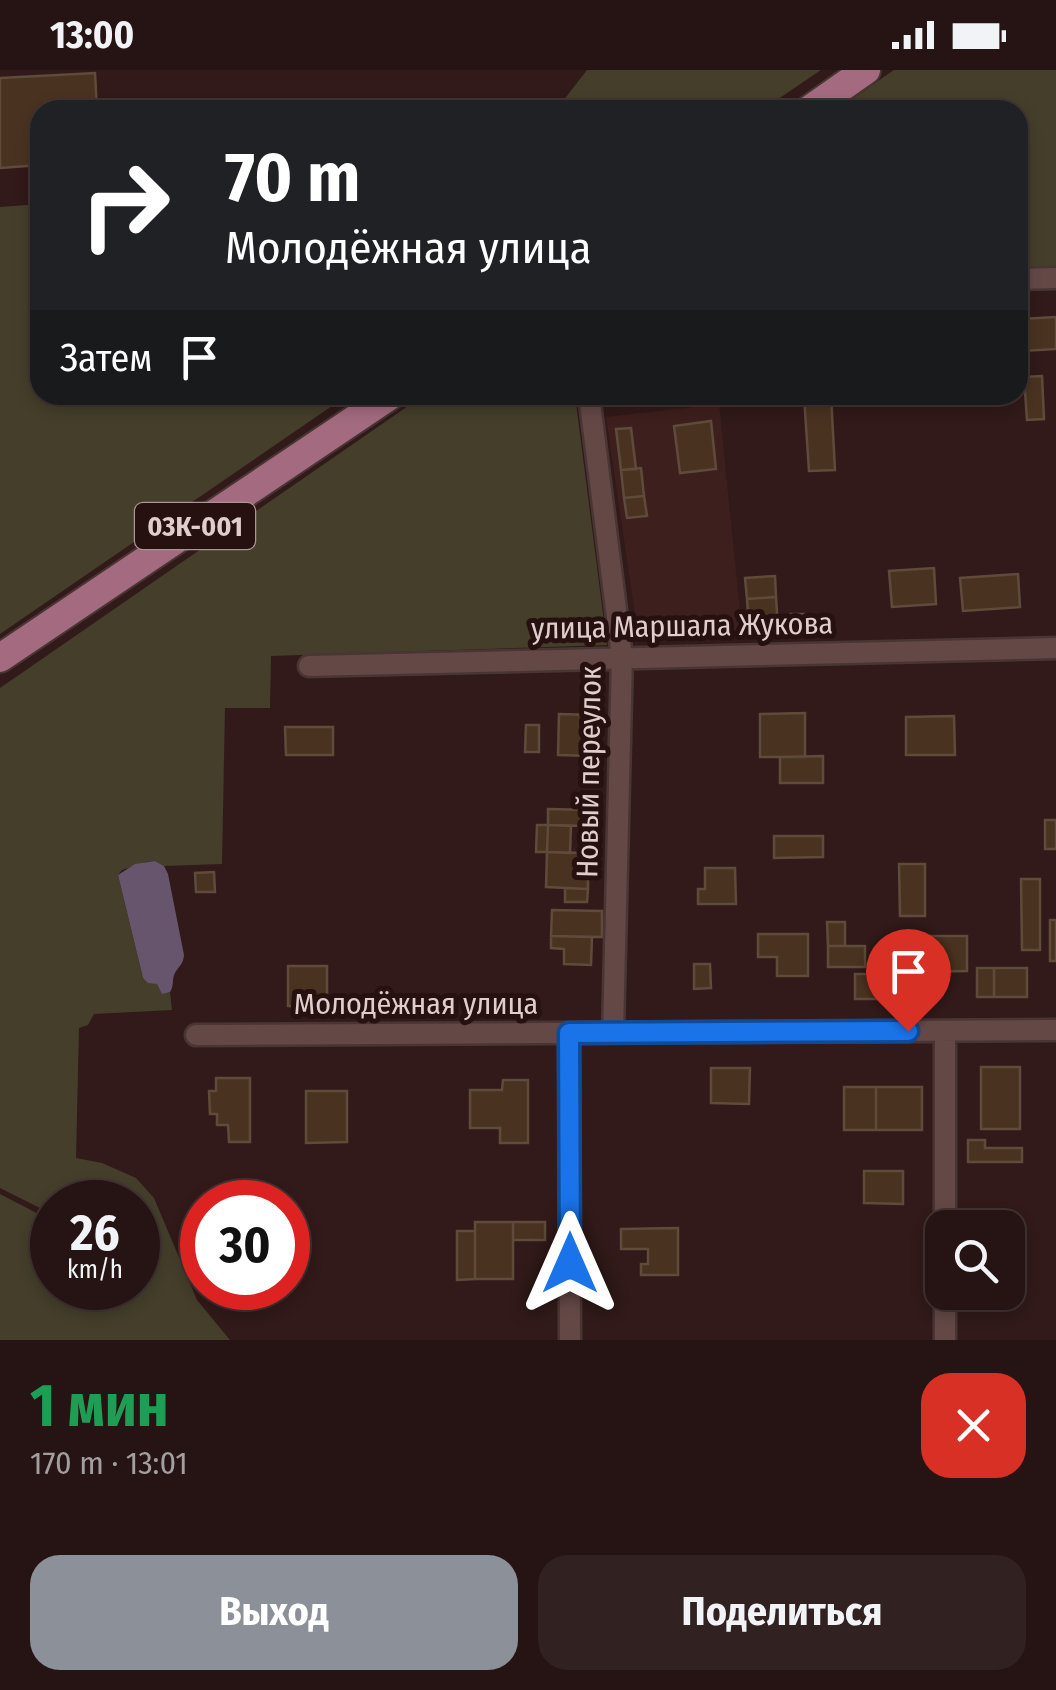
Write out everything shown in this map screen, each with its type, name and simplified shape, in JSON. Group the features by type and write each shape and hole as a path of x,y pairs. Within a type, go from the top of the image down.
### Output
{"main road":[{"path":"823,100 866,70"},
{"name":"03К-001","path":"0,658 375,405"}],"street":[{"path":"1028,278 1056,278"},
{"name":"Новый переулок","path":"590,405 622,657 613,1032"},
{"name":"улица Маршала Жукова","path":"308,666 1056,648"},
{"name":"Молодёжная улица","path":"196,1035 1056,1030"},
{"path":"945,1031 945,1210"},
{"path":"569,1033 570,1340"},
{"path":"944,1310 944,1340"}],"shaded area":[{"path":"587,70 821,70 777,100 564,100"},
{"path":"894,70 1056,70 1056,266 1028,267 1028,100 850,100"},
{"path":"30,205 30,405 333,405 0,634 0,207"},
{"path":"410,405 576,405 607,645 271,656 270,708 225,708 222,864 164,866 155,861 122,870 118,875 143,978 157,984 162,993 170,992 172,1010 94,1014 88,1025 79,1028 76,1158 102,1163 138,1180 30,1180 30,1203 0,1188 0,688"},
{"path":"719,405 742,631 638,635 606,417"},
{"path":"155,861 168,874 184,955 170,992 162,994 157,984 143,978 118,875 135,864"},
{"path":"0,1194 30,1210 30,1310 160,1310 160,1212 180,1260 180,1310 205,1310 230,1340 0,1340"}],"building":[{"path":"95,73 96,100 30,100 30,166 0,168 0,78"},
{"path":"1056,317 1056,349 1028,351 1028,319"},
{"path":"1042,376 1044,419 1027,420 1028,377"},
{"path":"805,405 832,405 835,470 809,471"},
{"path":"711,421 716,469 680,473 674,426"},
{"path":"631,428 636,469 621,470 616,429"},
{"path":"641,468 644,496 624,498 621,470"},
{"path":"644,496 647,516 627,518 624,498"},
{"path":"934,568 936,604 892,607 889,571"},
{"path":"1018,574 1020,607 963,611 960,578"},
{"path":"775,576 776,597 747,599 745,578"},
{"path":"776,597 778,629 749,631 747,599"},
{"path":"791,614 804,614 806,632 792,633"},
{"path":"805,713 805,757 760,757 760,714"},
{"path":"559,714 593,715 592,756 558,755"},
{"path":"954,716 955,755 906,755 906,717"},
{"path":"526,725 539,725 539,752 525,752"},
{"path":"285,727 333,727 333,755 286,755"},
{"path":"823,756 823,783 780,783 780,757"},
{"path":"548,809 591,810 591,826 548,825"},
{"path":"1045,820 1056,820 1056,849 1045,849"},
{"path":"537,825 548,825 547,852 536,852"},
{"path":"548,825 571,826 570,853 547,852"},
{"path":"774,836 823,836 823,857 774,858"},
{"path":"547,852 588,853 588,889 546,887"},
{"path":"899,864 925,864 925,916 900,916"},
{"path":"705,868 735,868 736,904 698,904 698,889 705,889"},
{"path":"214,872 215,892 196,892 195,873"},
{"path":"1021,879 1040,879 1040,950 1022,950"},
{"path":"565,888 588,889 587,902 565,902"},
{"path":"552,910 602,911 602,937 551,936"},
{"path":"1050,920 1056,920 1056,961 1050,961"},
{"path":"827,922 845,922 845,946 828,946"},
{"path":"758,934 808,934 808,976 777,976 777,957 758,957"},
{"path":"551,936 592,937 591,965 564,964 564,949 551,948"},
{"path":"917,936 967,936 967,971 917,972"},
{"path":"828,946 865,946 865,967 828,967"},
{"path":"694,964 710,964 711,988 694,989"},
{"path":"288,966 327,966 327,1006 288,1006"},
{"path":"977,968 994,968 994,997 977,997"},
{"path":"994,968 1027,968 1027,997 994,997"},
{"path":"855,974 891,974 892,999 855,999"},
{"path":"981,1067 1020,1067 1020,1129 981,1129"},
{"path":"711,1068 750,1068 749,1104 711,1103"},
{"path":"216,1078 250,1078 250,1142 229,1142 228,1125 217,1125 217,1114 210,1114 209,1091 216,1091"},
{"path":"503,1080 528,1080 528,1143 500,1143 500,1128 470,1128 470,1090 502,1090"},
{"path":"844,1087 876,1087 876,1130 844,1130"},
{"path":"876,1087 922,1087 922,1130 876,1130"},
{"path":"306,1091 347,1091 347,1142 306,1143"},
{"path":"968,1140 985,1140 985,1148 1022,1148 1022,1162 968,1162"},
{"path":"864,1171 903,1171 903,1204 864,1203"},
{"path":"475,1222 513,1222 513,1279 475,1279"},
{"path":"513,1222 545,1222 545,1240 513,1240"},
{"path":"678,1228 678,1275 641,1275 641,1264 648,1264 648,1249 621,1249 621,1229"},
{"path":"457,1231 475,1231 475,1279 457,1280"}],"route":[{"path":"570,1263 569,1033 908,1031"}]}
